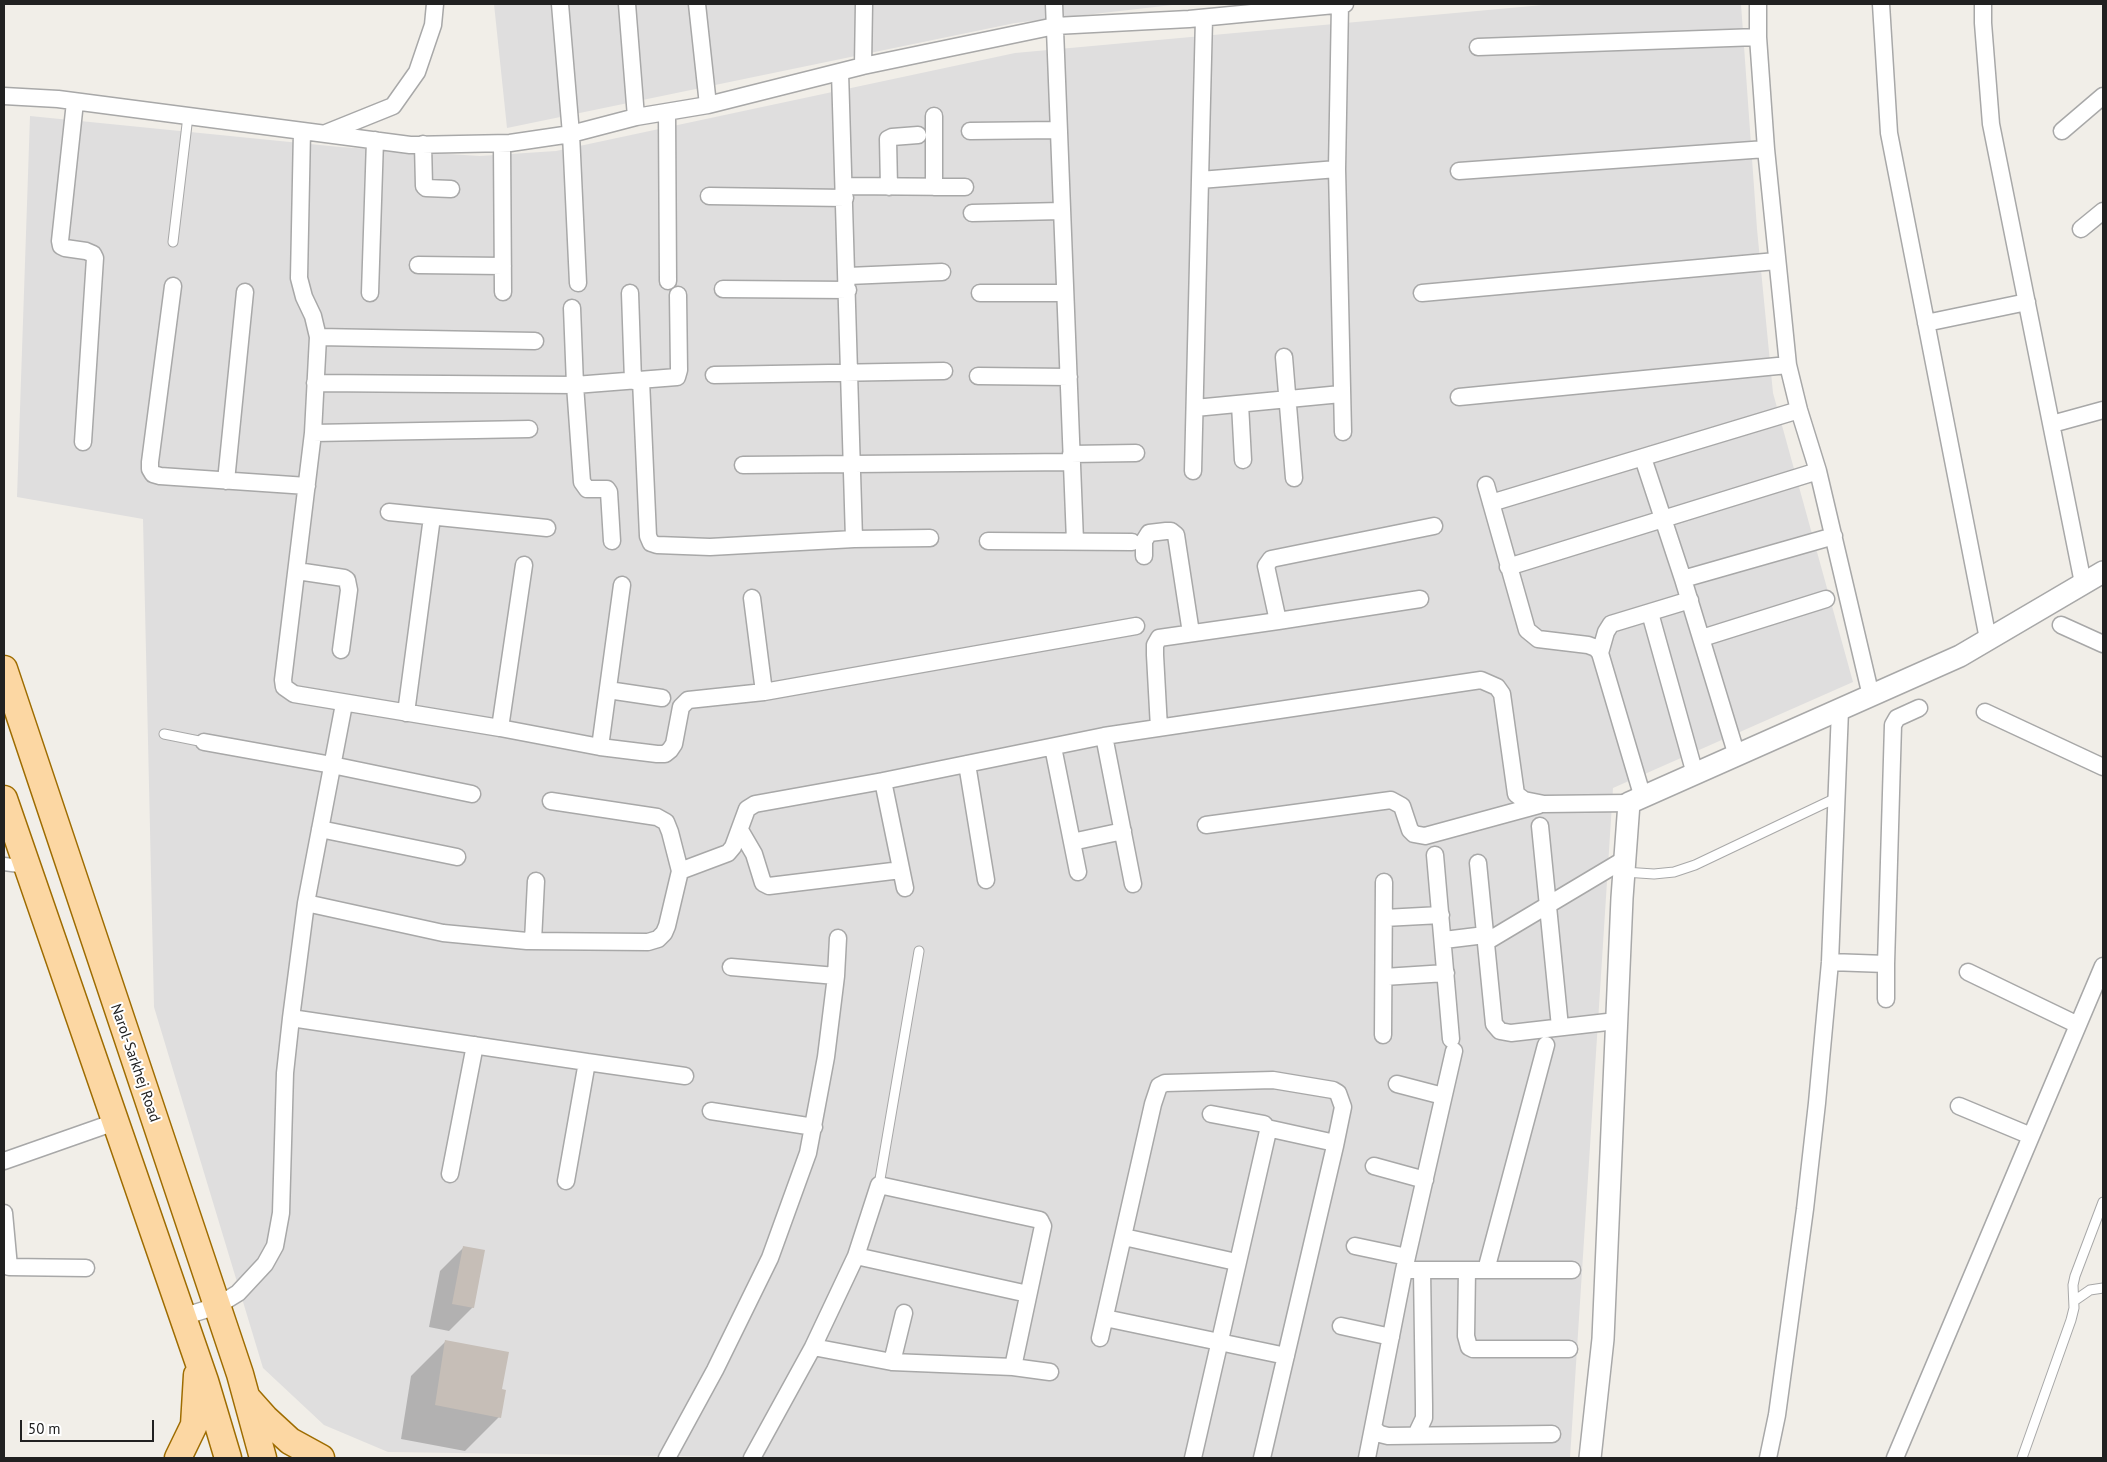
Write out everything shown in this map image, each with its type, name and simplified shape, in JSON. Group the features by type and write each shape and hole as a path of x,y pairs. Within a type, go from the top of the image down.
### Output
{"main road":[{"name":"Narol-Sarkhej Road","path":"4,669 246,1397 263,1458"},
{"path":"4,798 21,872 114,1122 198,1362 228,1458"},
{"path":"21,872 72,873"},
{"path":"178,1458 194,1425 198,1362"},
{"path":"246,1397 290,1441 320,1458"}],"street":[{"path":"324,134 393,106 417,72 433,25 435,4"},
{"path":"560,4 571,134 578,283"},
{"path":"627,4 636,117"},
{"path":"697,4 708,105"},
{"path":"863,66 864,4"},
{"path":"1054,4 1075,541"},
{"path":"1340,4 1337,169 1343,432"},
{"path":"4,96 75,102 375,140 423,144 502,144 571,134 636,117 708,105 863,66 1055,26 1204,18 1257,8 1345,4"},
{"path":"1758,4 1758,37 1766,149 1788,364 1799,410 1818,471 1871,696"},
{"path":"1881,4 1889,133 1988,639"},
{"path":"1983,4 1992,124 2083,584"},
{"path":"1193,471 1204,18"},
{"path":"1478,47 1758,37"},
{"path":"840,72 848,283 854,539"},
{"path":"2062,130 2103,96"},
{"path":"75,102 60,241 61,246 65,248 86,251 93,254 95,258 83,442"},
{"path":"667,112 668,281"},
{"path":"934,116 934,187"},
{"path":"970,131 1059,130"},
{"path":"302,131 299,278 304,297 314,316 318,337 313,433 283,680 284,686 294,694 344,704 500,728 600,747 665,754 674,744 681,707 684,702 764,692 1136,626"},
{"path":"889,187 888,139 918,135"},
{"path":"370,293 375,140"},
{"path":"423,144 424,186 426,188 451,189"},
{"path":"502,144 503,292"},
{"path":"1459,171 1766,149"},
{"path":"1200,180 1337,169"},
{"path":"709,196 844,192 889,187 965,187"},
{"path":"972,213 1062,211"},
{"path":"2081,229 2103,211"},
{"path":"1422,293 1776,261"},
{"path":"418,265 502,266"},
{"path":"723,289 848,283 942,272"},
{"path":"173,286 150,469 153,474 307,486"},
{"path":"226,481 245,292"},
{"path":"630,293 648,536 651,542 657,545 710,547 854,539 930,538"},
{"path":"980,293 1065,293"},
{"path":"316,383 575,385 677,377 679,374 678,296"},
{"path":"1926,323 2027,302"},
{"path":"572,308 582,482 587,488 607,489 609,492 612,541"},
{"path":"318,337 535,341"},
{"path":"1284,357 1294,478"},
{"path":"1459,398 1788,364"},
{"path":"714,375 944,371"},
{"path":"978,376 1068,377"},
{"path":"1195,408 1341,394"},
{"path":"1240,404 1243,460"},
{"path":"1491,503 1799,410"},
{"path":"2052,424 2103,410"},
{"path":"313,433 529,429"},
{"path":"743,465 1072,458 1136,453"},
{"path":"1643,458 1702,638 1737,756"},
{"path":"1508,567 1818,471"},
{"path":"1486,485 1527,630 1538,639 1588,645 1596,648 1600,653 1636,800 1624,865 1603,1339 1590,1458"},
{"path":"389,512 547,528"},
{"path":"406,713 432,517"},
{"path":"1278,621 1266,566 1271,559 1434,526"},
{"path":"1144,556 1144,541 1149,534 1171,531 1176,536 1191,633"},
{"path":"1683,579 1834,536"},
{"path":"988,541 1132,542"},
{"path":"500,728 524,565"},
{"path":"297,571 347,580 349,590 341,650"},
{"path":"1206,825 1391,800 1402,806 1410,830 1414,834 1425,836 1544,804 1636,800 1960,656 2103,572"},
{"path":"600,747 622,585"},
{"path":"752,598 764,692"},
{"path":"1159,728 1156,645 1159,638 1420,599"},
{"path":"1702,638 1826,599"},
{"path":"1600,653 1606,632 1611,624 1690,600"},
{"path":"1650,613 1696,774"},
{"path":"2061,624 2103,644"},
{"path":"680,871 728,853 733,847 747,809 755,804 883,781 1104,736 1480,680 1497,687 1502,694 1516,794 1524,800 1544,804"},
{"path":"608,690 662,698"},
{"path":"182,1316 216,1306 238,1293 265,1264 275,1246 281,1213 284,1073 291,1018 306,903 344,704"},
{"path":"1886,999 1893,725 1897,718 1919,708"},
{"path":"1768,1458 1777,1415 1806,1209 1830,962 1840,710"},
{"path":"1985,712 2103,767"},
{"path":"1104,736 1134,884"},
{"path":"204,742 332,765 472,794"},
{"path":"1053,747 1078,872"},
{"path":"967,764 986,880"},
{"path":"883,781 904,888"},
{"path":"306,903 443,933 533,941 648,942 658,939 664,933 667,926 680,871 666,822 657,817 551,801"},
{"path":"1540,826 1560,1027"},
{"path":"320,829 457,857"},
{"path":"740,830 754,854 763,883 769,886 901,870"},
{"path":"1072,842 1123,831"},
{"path":"1367,1458 1406,1263 1444,1096 1452,1045 1435,855"},
{"path":"1478,863 1494,1024 1500,1031 1511,1033 1616,1020"},
{"path":"1444,940 1485,938 1624,865"},
{"path":"533,941 536,881"},
{"path":"1383,1035 1384,882"},
{"path":"1384,918 1441,915"},
{"path":"666,1458 715,1370 770,1258 808,1153 826,1057 836,976 838,938"},
{"path":"1830,962 1886,964"},
{"path":"730,966 836,976"},
{"path":"1895,1458 2103,966"},
{"path":"1968,972 2078,1025"},
{"path":"1384,977 1446,973"},
{"path":"291,1018 685,1076"},
{"path":"450,1174 475,1045"},
{"path":"1486,1270 1546,1046"},
{"path":"566,1181 587,1062"},
{"path":"1100,1338 1153,1104 1159,1086 1165,1083 1273,1080 1333,1090 1338,1093 1343,1107 1262,1458"},
{"path":"1398,1084 1444,1096"},
{"path":"1958,1106 2031,1136"},
{"path":"711,1111 814,1127"},
{"path":"1211,1114 1264,1124 1268,1128 1335,1143"},
{"path":"4,1161 114,1122"},
{"path":"1193,1458 1236,1262 1268,1128"},
{"path":"1374,1166 1425,1180"},
{"path":"752,1458 813,1347 856,1256 879,1185 1040,1220 1043,1226 1013,1367"},
{"path":"4,1213 9,1267 86,1268"},
{"path":"1124,1237 1236,1262"},
{"path":"1355,1246 1422,1270 1572,1270"},
{"path":"856,1256 1028,1294"},
{"path":"1416,1435 1424,1418 1422,1270"},
{"path":"1467,1270 1466,1336 1469,1347 1473,1349 1569,1349"},
{"path":"892,1362 904,1314"},
{"path":"1105,1318 1286,1356"},
{"path":"1341,1326 1391,1337"},
{"path":"813,1347 892,1362 1013,1367 1050,1372"},
{"path":"1373,1428 1380,1434 1388,1436 1552,1434"}],"lane":[{"path":"173,242 188,116"},
{"path":"164,734 204,742"},
{"path":"1624,865 1654,874 1674,872 1695,866 1836,798"},
{"path":"879,1185 918,951"},
{"path":"2022,1458 2071,1320 2075,1276 2103,1206"},
{"path":"2074,1301 2090,1290 2103,1288"}],"shaded area":[{"path":"494,4 1181,4 1015,23 507,128"},
{"path":"1554,4 1741,4 1757,229 1773,393 1853,682 1613,788 1570,1458 803,1458 388,1452 324,1425 263,1368 154,1007 143,519 17,497 30,116 340,147 480,156 556,151 1015,53"}],"building":[{"path":"463,1246 485,1250 474,1308 452,1304"},
{"path":"445,1340 509,1352 502,1389 506,1390 501,1418 435,1405"}]}
